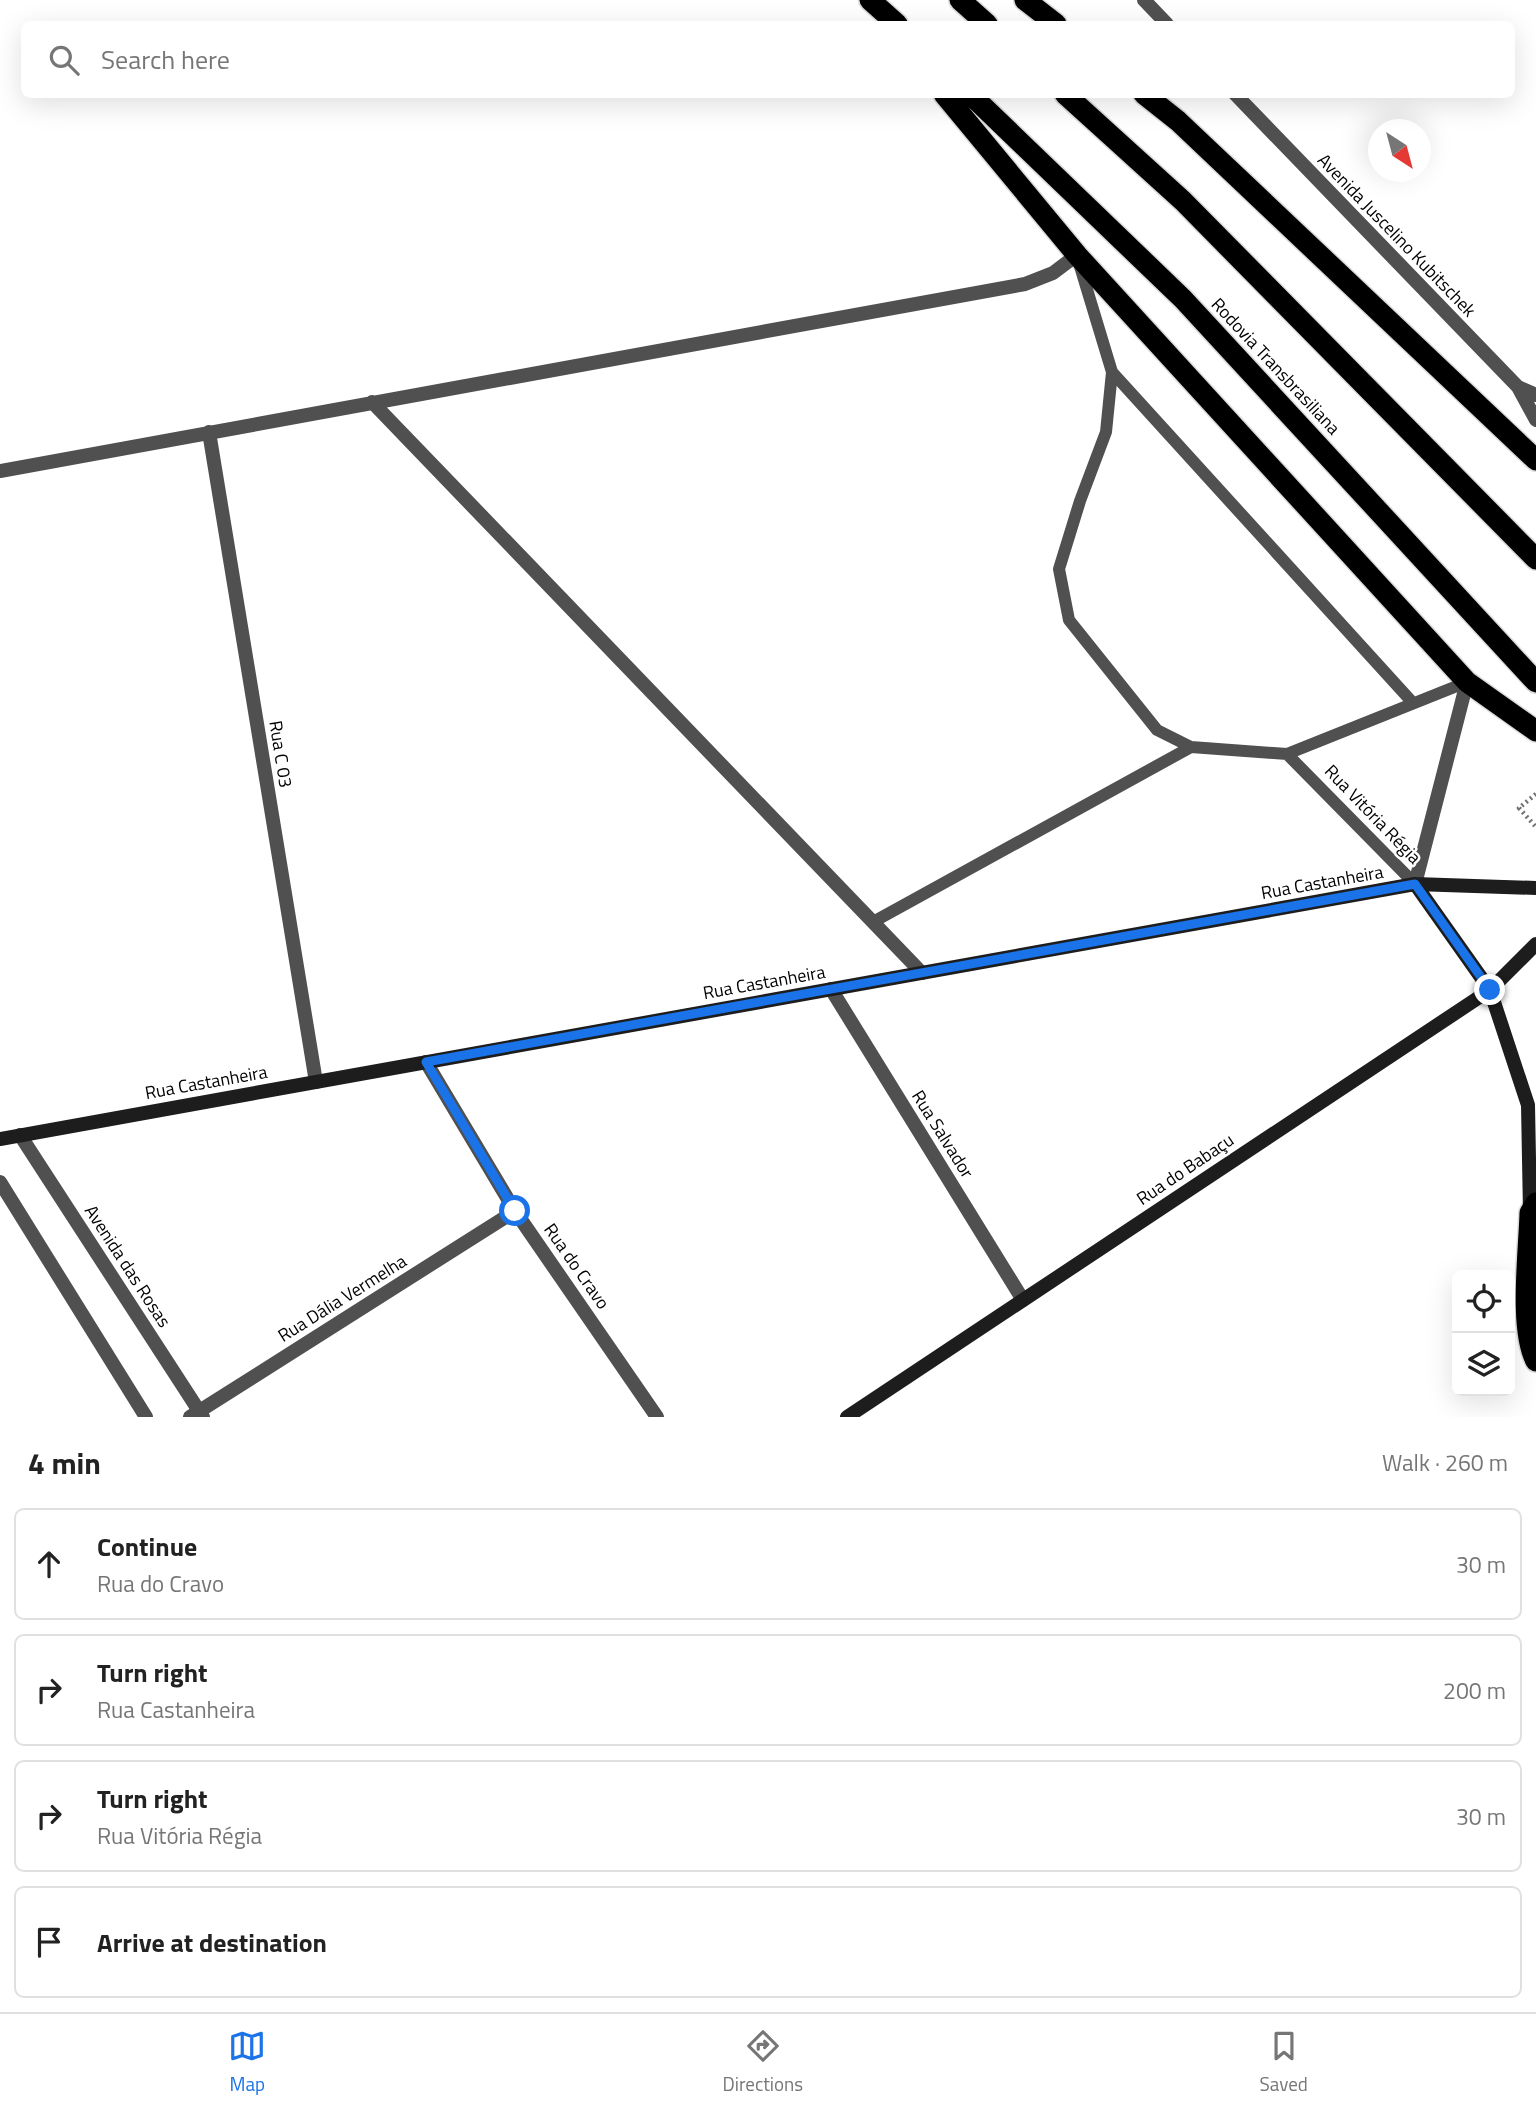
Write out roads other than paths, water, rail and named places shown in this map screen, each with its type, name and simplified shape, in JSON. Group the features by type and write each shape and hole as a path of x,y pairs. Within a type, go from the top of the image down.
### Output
{"highway":[{"path":"960,0 984,21"},
{"path":"1025,0 1052,21"},
{"path":"872,1 888,21"},
{"path":"872,1 894,21"},
{"path":"947,98 1077,256 1467,682 1536,731"},
{"name":"Rodovia Transbrasiliana","path":"974,98 1183,299 1536,682"},
{"path":"1069,98 1183,201 1536,559"},
{"path":"1149,98 1188,131 1536,460"},
{"path":"1533,1208 1529,1348 1536,1361"}],"main road":[{"name":"Rua Castanheira","path":"0,1139 1415,884 1536,888"},
{"name":"Rua Vitória Régia","path":"1415,884 1490,990 1528,1105 1533,1208"},
{"name":"Rua do Babaçu","path":"847,1417 1490,990 1536,944"}],"street":[{"path":"1144,0 1164,21"},
{"name":"Avenida Juscelino Kubitschek","path":"1239,98 1518,387 1536,396"},
{"path":"0,471 1025,284 1053,273 1077,256"},
{"path":"1518,387 1536,420"},
{"path":"372,402 922,973"},
{"name":"Rua C 03","path":"209,432 316,1082"},
{"path":"1415,884 1467,682"},
{"name":"Rua Salvador","path":"831,989 1023,1300"},
{"name":"Rua do Cravo","path":"426,1062 515,1211 657,1417"},
{"name":"Avenida das Rosas","path":"20,1135 197,1415"},
{"path":"0,1182 146,1417"},
{"name":"Rua Dália Vermelha","path":"197,1415 515,1211"}],"lane":[{"path":"1077,256 1112,372 1107,432 1080,501 1059,569 1069,620 1157,730 1191,747 1287,754 1467,682"},
{"path":"1112,372 1413,703"},
{"path":"873,922 1191,747"},
{"name":"Rua Vitória Régia","path":"1287,754 1415,884"}]}
